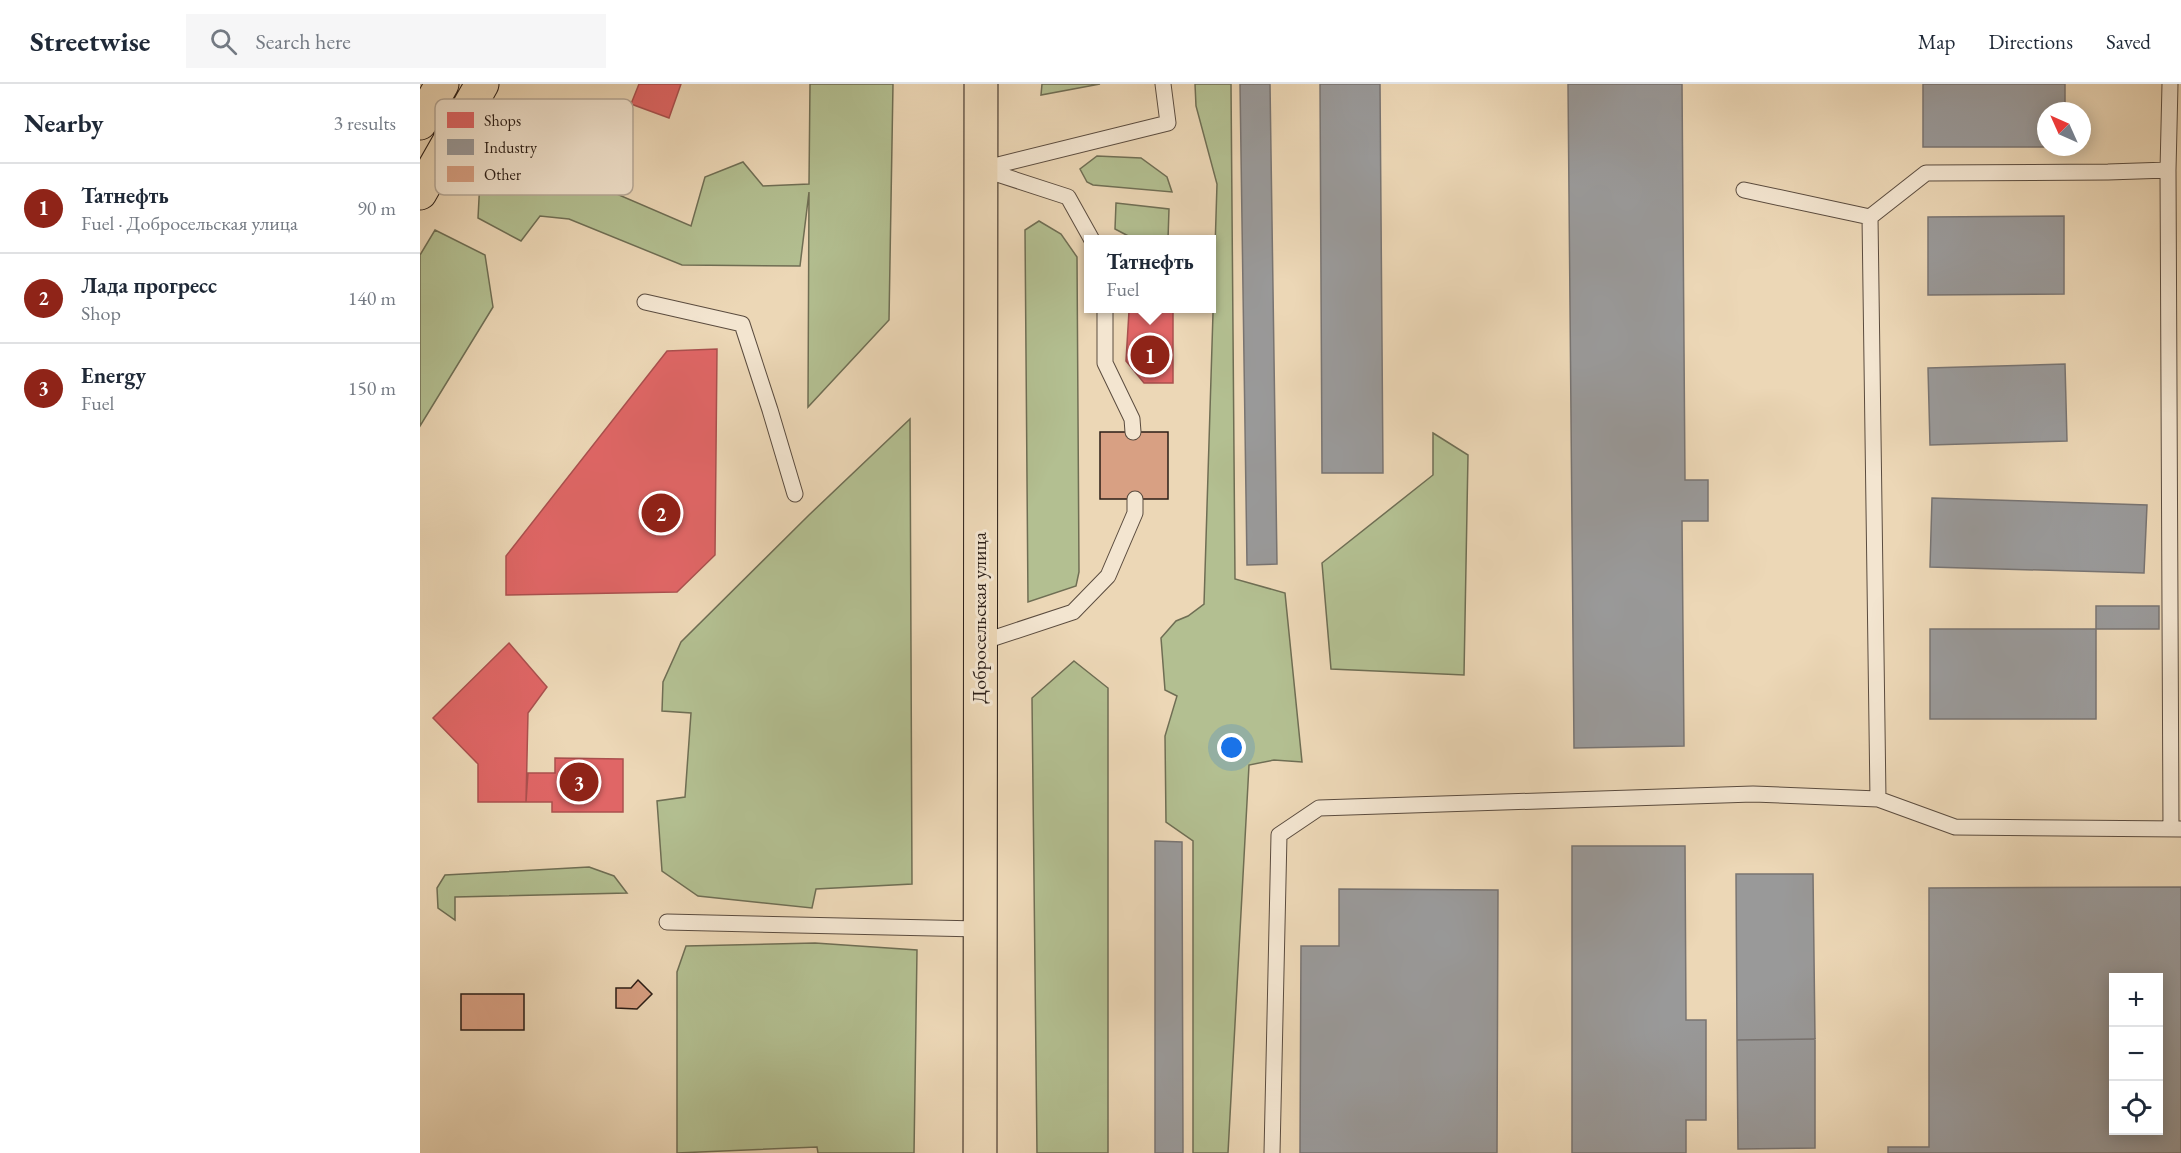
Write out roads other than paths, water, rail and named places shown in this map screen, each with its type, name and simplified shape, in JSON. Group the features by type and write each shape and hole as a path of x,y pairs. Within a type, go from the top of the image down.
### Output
{"main road":[{"path":"420,123 442,84"},
{"path":"473,99 482,84"},
{"name":"Добросельская улица","path":"980,1153 981,84"},
{"path":"420,193 435,167"}],"lane":[{"path":"982,169 1168,123 1163,84"},
{"path":"1272,1153 1279,835 1319,808 1753,794 1878,799 1955,827 2176,829 2168,170 2170,84"},
{"path":"982,169 1068,197 1089,235"},
{"path":"1870,217 1926,173 2168,170"},
{"path":"1744,190 1870,217"},
{"path":"1870,217 1878,799"},
{"path":"645,302 742,324 771,410 795,494"},
{"path":"1105,313 1105,363 1132,419 1133,432"},
{"path":"979,643 1073,612 1108,576 1135,513 1135,499"},
{"path":"667,922 979,929"}],"place":[{"name":"Татнефть","path":"1150,355"},
{"name":"Лада прогресс","path":"661,513"},
{"name":"Energy","path":"579,782"}]}
